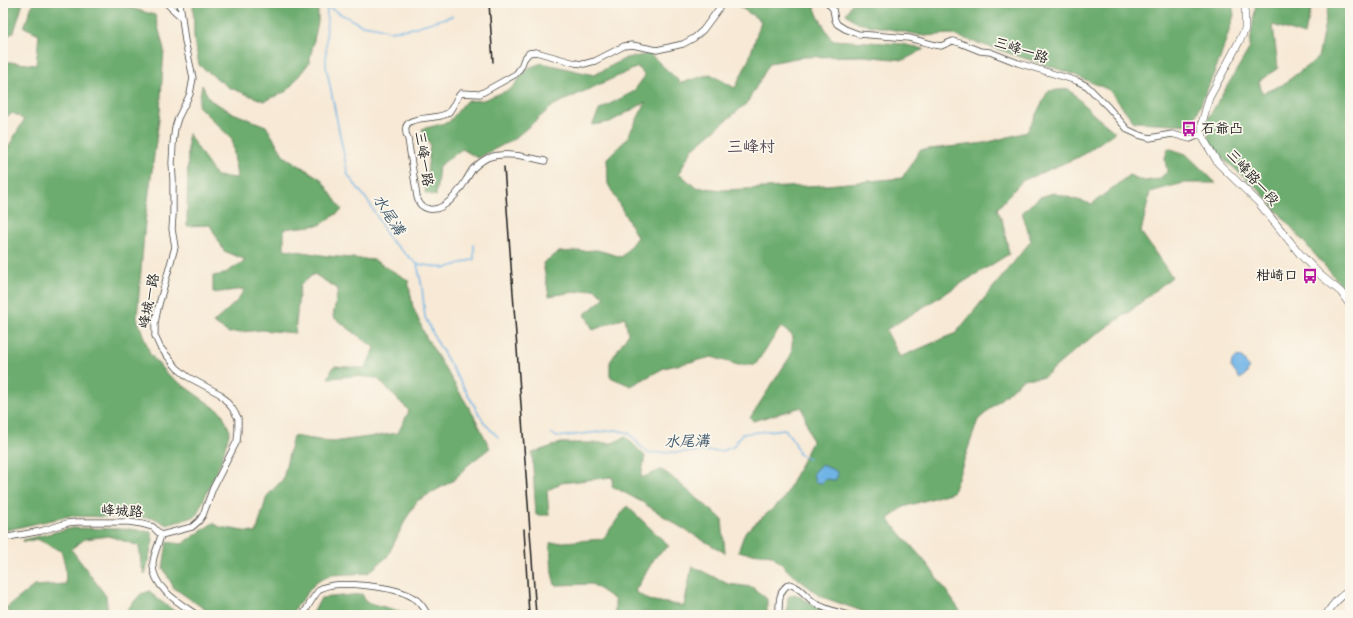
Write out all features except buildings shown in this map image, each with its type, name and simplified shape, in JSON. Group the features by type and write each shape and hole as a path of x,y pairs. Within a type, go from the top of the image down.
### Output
{"street":[{"path":"166,3 181,17"},
{"name":"峰城一路","path":"161,535 192,527 199,521 203,515 213,488 237,441 238,431 238,418 228,403 220,394 188,377 177,368 160,347 155,336 155,323 158,308 175,247 172,229 172,163 175,128 178,118 190,94 193,78 185,41 180,3"},
{"name":"三峰一路","path":"545,161 518,155 487,158 471,170 457,192 444,206 438,209 429,209 418,203 412,175 408,139 405,132 406,125 418,118 434,117 449,112 456,97 461,93 480,94 516,74 529,53 536,52 575,63 584,64 595,61 624,46 632,45 657,50 683,44 694,38 703,30 723,3"},
{"name":"三峰一路","path":"828,3 833,9 837,24 858,34 909,38 935,46 941,46 953,41 980,51 990,52 1018,63 1077,81 1087,86 1128,130 1139,135 1150,138 1172,134 1190,139 1202,134"},
{"path":"1202,134 1202,124 1209,98 1241,38 1244,29 1245,3"},
{"name":"三峰路一段","path":"1202,134 1218,163 1259,203 1300,254 1319,274 1341,292 1350,305"},
{"name":"峰城路","path":"3,538 41,531 76,522 129,522 153,527 161,535"},
{"path":"161,535 153,561 154,573 161,586 179,603 197,615"},
{"path":"779,615 779,601 781,592 784,587 789,584 796,586 816,604 848,615"},
{"path":"302,615 310,604 314,595 320,589 328,586 378,586 400,591 412,596 421,603 428,615"},
{"path":"1326,615 1332,605 1345,593 1350,591"}],"green space":[{"path":"3,3 23,3 14,32 3,39"},
{"path":"33,3 120,3 124,6 155,15 164,49 160,112 145,222 137,318 150,354 167,374 222,413 230,431 220,464 196,516 167,525 154,518 69,516 3,531 3,148 7,149 24,120 13,113 3,118 3,62 36,65 39,34 24,27"},
{"path":"193,3 318,3 318,22 309,63 287,91 264,101 228,87 199,65 194,38"},
{"path":"739,3 813,3 818,16 832,40 902,44 924,49 904,60 863,56 802,57 770,63 747,103 692,149 679,173 695,187 723,190 826,185 902,178 920,150 985,143 1027,132 1048,91 1069,89 1093,114 1115,132 1081,156 1022,181 997,209 1003,223 1009,254 886,330 900,357 956,333 1031,241 1022,212 1040,197 1053,193 1092,204 1129,175 1144,181 1159,179 1167,172 1165,158 1168,148 1186,154 1216,183 1184,183 1150,192 1141,232 1172,277 1129,312 1080,346 1044,377 1023,379 978,420 953,492 904,507 888,519 928,565 963,615 873,615 822,597 790,573 772,555 738,552 745,532 783,500 812,442 802,407 753,421 750,418 791,355 793,336 781,327 755,365 738,365 712,357 664,368 631,386 610,377 610,362 628,334 625,317 593,330 585,314 605,297 594,289 549,296 543,263 559,252 597,250 622,257 637,237 608,184 607,158 626,140 646,102 610,122 592,125 600,109 633,92 645,76 638,67 554,105 514,139 478,158 462,149 439,166 436,196 425,193 430,144 422,129 449,122 466,101 483,100 511,89 528,68 542,63 594,75 626,58 650,54 681,83 710,74 735,88 749,59 761,21 737,5"},
{"path":"852,3 1232,3 1234,15 1220,59 1192,125 1134,122 1109,90 1070,73 950,34 925,36 858,23 846,14"},
{"path":"1256,3 1313,3 1304,35 1273,25 1278,68 1259,81 1262,93 1282,85 1318,58 1329,3 1350,3 1350,295 1259,190 1210,147 1206,122 1249,49"},
{"path":"202,85 210,100 233,113 266,126 284,156 321,179 342,210 320,225 284,229 284,249 328,256 374,260 408,280 413,307 426,337 474,416 490,448 468,465 454,480 417,501 387,557 368,573 332,575 316,582 290,615 215,615 203,608 174,588 163,568 167,542 182,544 213,523 220,527 256,533 267,496 283,479 293,436 332,442 398,433 409,411 377,378 355,376 328,378 334,366 365,368 375,348 333,317 338,289 314,274 300,285 295,333 262,330 229,333 213,323 236,302 245,289 213,293 213,276 224,274 246,260 224,251 210,225 187,226 188,133 216,176 237,178 232,139 198,106"},
{"path":"626,437 645,456 641,478 661,470 668,474 722,519 725,553 677,525 642,502 612,486 613,477 561,483 547,491 549,515 536,515 532,453 561,443 612,443"},
{"path":"627,506 669,546 656,556 635,591 648,600 684,606 692,566 728,584 752,587 767,599 767,615 652,615 649,612 615,615 615,600 592,584 555,585 552,573 550,543 603,539"},
{"path":"72,528 130,529 151,532 153,540 145,575 141,565 139,546 109,536 85,539 71,549 106,596 108,615 10,615 6,608 34,586 66,584 65,565 61,551 37,539 24,542 23,540"},
{"path":"150,591 155,597 180,615 122,615 141,594"},
{"path":"362,594 366,602 414,615 312,615 321,598"},
{"path":"795,594 830,615 787,615 788,597"}],"water":[{"path":"1238,356 1244,360 1249,368 1246,375 1240,379 1231,367 1232,361"},
{"path":"822,465 836,471 838,475 835,480 826,479 822,483 815,482 813,473"}],"waterway":[{"name":"水尾溝","path":"327,3 326,66 348,175 370,204 389,239 417,264 422,287 425,317 436,340 485,424 498,437"},
{"path":"328,7 361,25 389,31 409,29 452,16"},
{"path":"417,264 446,268 474,259 474,245"},
{"name":"水尾溝","path":"551,433 557,437 616,430 629,433 648,453 721,451 733,447 742,434 785,429 795,443 799,454 809,459"}],"railway":[{"path":"489,3 493,62"},
{"path":"504,167 536,615"},
{"path":"524,529 529,615"}],"place":[{"name":"石爺凸","path":"1189,129"},
{"name":"柑崎口","path":"1310,276"}],"district":[{"name":"三峰村","path":"751,148"}]}
